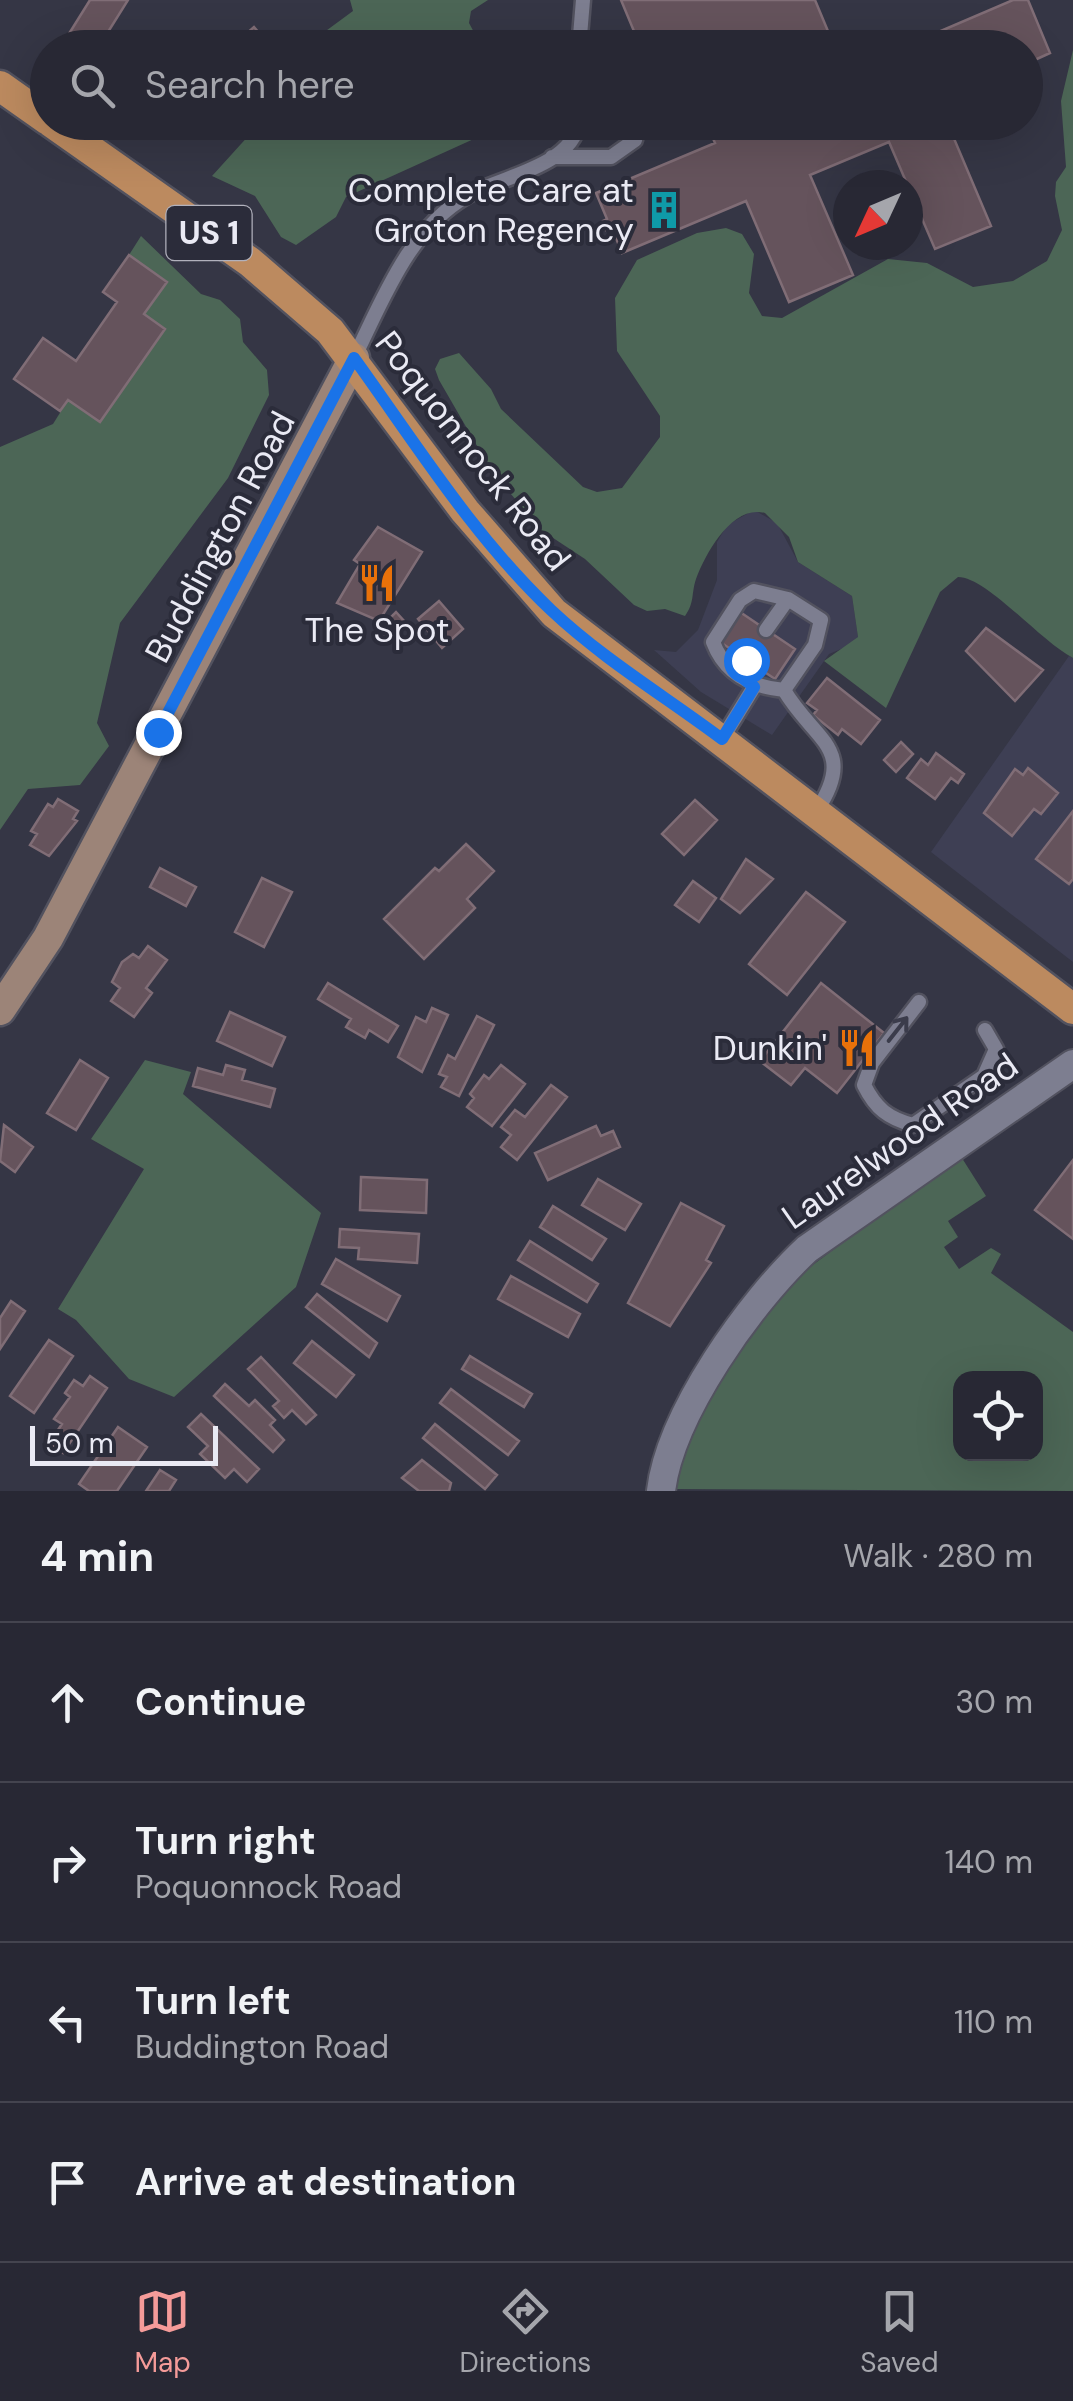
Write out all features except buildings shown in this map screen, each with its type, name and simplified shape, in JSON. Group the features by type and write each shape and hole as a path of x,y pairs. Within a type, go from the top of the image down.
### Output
{"main road":[{"name":"Poquonnock Road","path":"0,86 30,107"},
{"name":"Poquonnock Road","path":"76,140 250,262 330,331 465,511 534,593 579,634 818,810 1073,1009"}],"street":[{"name":"Buddington Road","path":"0,1010 48,938 354,358"},
{"name":"Laurelwood Road","path":"660,1491 664,1466 690,1406 782,1272 807,1248 1073,1064"}],"lane":[{"path":"580,30 583,0"},
{"path":"354,358 398,270 430,226 462,198 552,157 569,140"},
{"path":"552,157 611,156 635,140"},
{"path":"784,690 815,645 822,620 788,598 754,591 740,600 713,642 720,660 754,687 784,690 834,756 834,786 818,810"},
{"path":"766,630 788,598"},
{"path":"738,674 746,660"},
{"path":"722,739 754,687"},
{"path":"918,1002 872,1063 864,1085 872,1102 889,1118 913,1125 984,1076 996,1049 985,1030"}],"shaded area":[{"path":"754,510 777,523 798,562 852,596 858,637 853,644 829,654 772,735 701,692 654,650 676,652 698,630 717,580 717,542 727,525"},
{"path":"1069,656 1073,658 1073,962 931,852"}],"green space":[{"path":"350,0 488,0 471,11 469,23 473,30 327,30 353,11"},
{"path":"1073,50 1073,658 984,587 958,577 940,592 886,708 824,661 858,637 852,596 798,562 789,537 765,513 742,516 722,532 701,568 685,616 665,609 647,611 634,605 585,559 541,530 491,470 439,380 435,369 440,359 459,353 491,389 501,409 583,487 597,492 622,488 660,437 660,416 617,351 615,298 637,260 697,233 726,228 742,234 754,254 749,293 762,316 782,318 886,260 927,263 973,287 1013,281 1047,261 1062,230 1055,196 1056,182 1066,167 1061,101"},
{"path":"244,140 472,140 346,197 336,217 296,245 281,237 255,196 212,176"},
{"path":"141,236 201,294 220,300 240,319 243,342 267,370 269,395 228,478 120,623 97,723 109,746 80,785 28,789 0,830 0,447 53,424 68,400 100,422 165,330 144,314 167,281 129,255"},
{"path":"145,1060 191,1072 183,1094 321,1213 296,1287 174,1397 129,1379 76,1320 58,1309 144,1169 91,1139"},
{"path":"960,1155 986,1196 948,1221 958,1237 944,1247 959,1269 991,1248 1001,1254 991,1273 1073,1332 1073,1491 668,1489 711,1387 794,1279"}],"place":[{"name":"Complete Care at Groton Regency","path":"664,210"},
{"name":"The Spot","path":"377,583"},
{"name":"Dunkin'","path":"857,1048"}],"route":[{"path":"158,732 354,358 465,511 534,593 579,634 722,739 754,687 738,674 746,660"}]}
